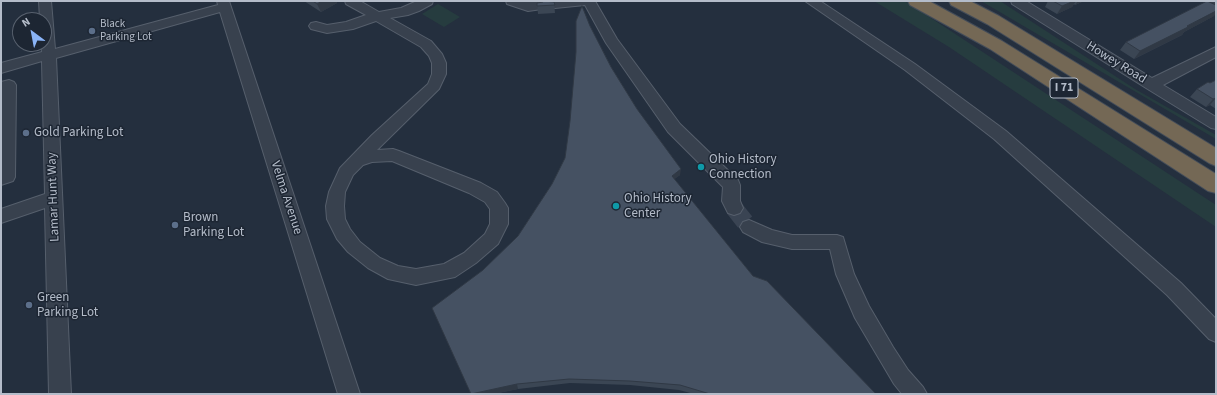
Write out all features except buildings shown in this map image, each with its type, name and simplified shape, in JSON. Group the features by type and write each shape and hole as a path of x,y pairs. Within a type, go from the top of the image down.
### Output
{"highway":[{"name":"I 71","path":"916,1 996,45 1216,185"},
{"name":"I 71","path":"957,1 993,20 1216,158"},
{"path":"1156,121 1216,153"}],"street":[{"name":"Lamar Hunt Way","path":"45,1 49,55 60,394"},
{"path":"351,1 426,44 435,54 439,63 439,74 434,86 385,132 357,160 346,172 337,192 335,206 336,219 342,234 354,247 374,263 395,273 416,277 431,276 448,271 470,258 492,239 499,224 499,208 491,197 475,188 393,155 371,156 357,160"},
{"path":"316,26 327,30 335,29 376,16 403,12 427,1"},
{"path":"512,1 528,6 537,6"},
{"path":"554,4 589,1 611,40 674,128 732,185 731,201 734,208"},
{"path":"811,1 910,67 1000,135 1174,289 1216,333"},
{"name":"Howey Road","path":"1017,1 1216,124"},
{"path":"1,68 224,4"},
{"name":"Velma Avenue","path":"224,4 349,394"},
{"path":"1151,85 1216,51"},
{"path":"1,87 9,85 7,177 1,179"},
{"path":"385,132 387,146 393,155"},
{"path":"1,216 54,198"},
{"path":"748,227 768,237 792,242 837,242 845,274 862,312 901,377 916,394"}],"green space":[{"path":"874,1 905,1 1216,205 1216,227 949,47"},
{"path":"981,1 1000,1 1135,89 1216,135 1216,139"},
{"path":"438,4 460,17 444,27 422,14"}],"tunnel":[{"path":"734,208 749,227"}],"place":[{"name":"Black Parking Lot","path":"92,31"},
{"name":"Gold Parking Lot","path":"26,133"},
{"name":"Ohio History Connection","path":"701,167"},
{"name":"Ohio History Center","path":"616,206"},
{"name":"Brown Parking Lot","path":"175,225"},
{"name":"Green Parking Lot","path":"29,305"}]}
